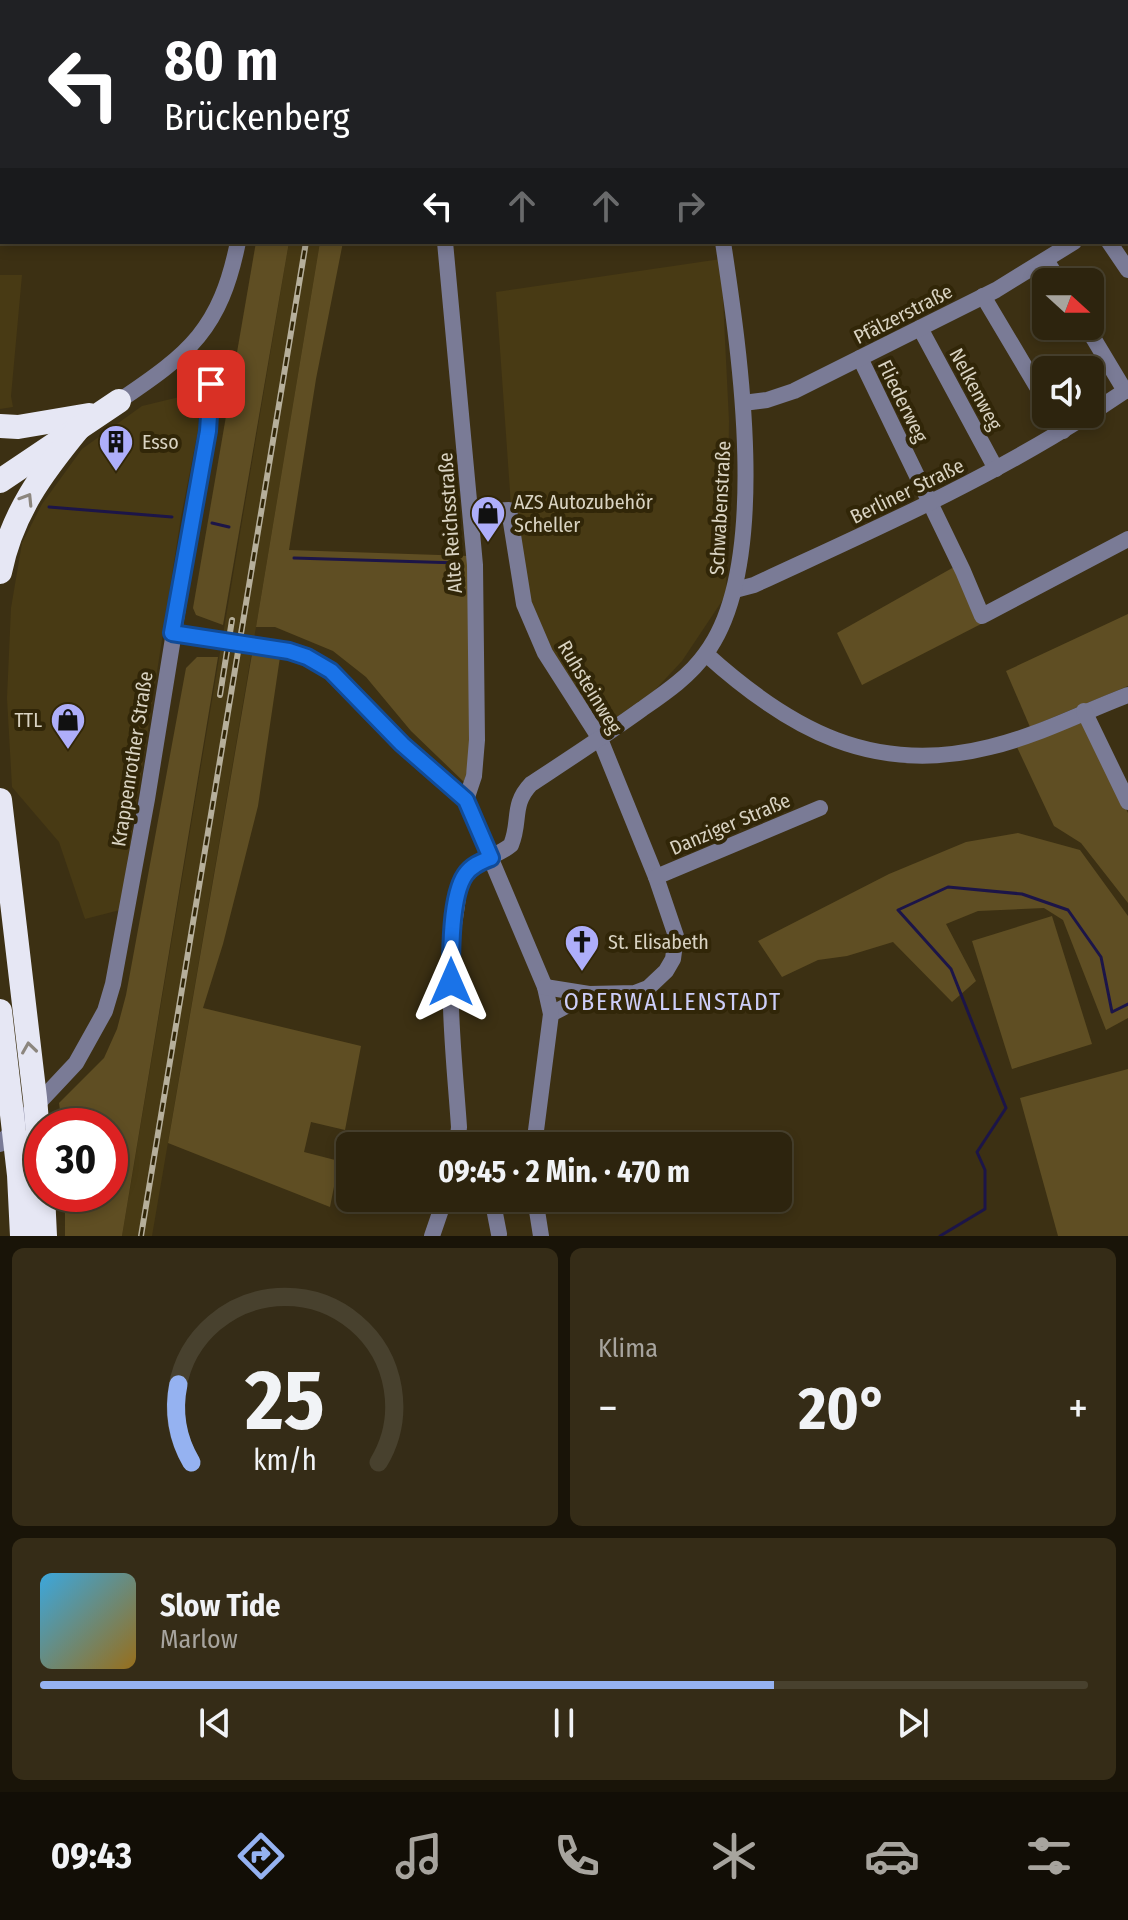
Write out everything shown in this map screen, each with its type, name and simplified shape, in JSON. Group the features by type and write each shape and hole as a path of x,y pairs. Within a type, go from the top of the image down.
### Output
{"highway":[{"path":"0,426 57,422 111,407"},
{"path":"0,481 111,407"},
{"path":"0,572 21,507 79,428"},
{"path":"0,800 36,1108"},
{"path":"0,898 21,996"},
{"path":"0,1011 19,1175 22,1236"},
{"path":"0,1037 7,1063"},
{"path":"44,1212 45,1236"}],"street":[{"path":"111,407 188,351 220,305 237,244"},
{"name":"Alte Reichsstraße","path":"445,244 472,512 477,740 474,776 466,800"},
{"name":"Schwabenstraße","path":"491,858 511,845 522,793 665,693 706,654 724,623 735,590 744,504 743,403 723,244"},
{"name":"Pfälzerstraße","path":"743,403 767,400 794,391 983,296 1071,244"},
{"path":"1110,244 1128,270"},
{"path":"1046,260 1051,268"},
{"path":"983,296 1032,378"},
{"name":"Nelkenweg","path":"920,328 996,469"},
{"path":"1095,340 1127,390"},
{"name":"Krappenrother Straße","path":"0,1144 62,1078 90,1041 105,1011 113,984 208,431 212,390 208,377 188,351"},
{"name":"Fliederweg","path":"860,358 982,616 1128,539"},
{"name":"Berliner Straße","path":"1104,405 1127,390"},
{"name":"Berliner Straße","path":"735,590 754,585 930,504 1068,428"},
{"name":"Ruhsteinweg","path":"472,512 509,510 524,604 545,653 600,739 656,877 676,936 673,959 656,982 635,993 589,994"},
{"path":"172,633 279,649 307,657 331,671 402,744 466,800 545,987 551,1014 536,1132"},
{"path":"706,654 767,705 810,730 842,743 908,755 963,753 993,747 1128,695"},
{"path":"1084,711 1128,802"},
{"name":"Danziger Straße","path":"656,877 820,808"},
{"path":"458,1132 451,1008 451,937 461,883 473,866 491,858"},
{"path":"545,987 589,994"},
{"path":"551,1014 589,994"},
{"path":"459,1127 462,1132"},
{"path":"432,1236 440,1212"},
{"path":"495,1212 499,1235"},
{"path":"537,1212 541,1236"}],"shaded area":[{"path":"256,244 289,244 223,625 196,615 193,608"},
{"path":"289,244 320,244 256,627 152,1236 122,1236"},
{"path":"320,244 343,244 316,379 289,550 469,556 469,763 464,782 411,731 366,677 333,651 275,627 256,627"},
{"path":"721,259 729,421 726,595 682,661 654,691 601,728 547,647 531,612 512,520 496,292"},
{"path":"0,275 22,275 11,396 13,407 0,409"},
{"path":"196,393 199,426 181,517 120,910 85,919 59,842 12,787 7,698 11,608 22,543 42,504 82,449 142,406"},
{"path":"954,567 981,624 862,685 837,633"},
{"path":"1128,614 1128,686 1030,727 1006,671"},
{"path":"252,654 280,657 258,806 223,944 203,1008 361,1046 345,1130 311,1122 304,1152 336,1160 330,1207 168,1143"},
{"path":"197,657 218,657 128,1200 128,1108 60,1108 59,1103 104,1058 117,1029 126,995 186,668"},
{"path":"1083,720 1128,813 1128,903 1081,843 1054,826 1016,745"},
{"path":"1018,833 1080,850 1128,916 1128,1018 1106,1030 1063,920 1044,908 978,911 946,924 976,981 952,1002 893,942 847,956 818,960 782,977 758,941 889,874 966,842"},
{"path":"1052,916 1092,1044 1012,1069 972,941"},
{"path":"1128,1069 1128,1236 1058,1236 1020,1098"},
{"path":"65,1212 126,1212 122,1236 65,1236"}],"waterway":[{"path":"49,507 172,517"},
{"path":"212,523 229,527"},
{"path":"294,558 459,563"},
{"path":"940,1236 985,1209 985,1170 977,1152 1006,1108 951,969 898,910 948,887 1022,894 1068,910 1101,957 1112,1012 1128,1004"}],"railway":[{"path":"141,1236 306,244"},
{"path":"220,695 232,620"}],"place":[{"name":"Esso","path":"116,473"},
{"name":"AZS Autozubehör Scheller","path":"488,544"},
{"name":"TTL","path":"68,751"},
{"name":"St. Elisabeth","path":"582,973"}],"district":[{"name":"OBERWALLENSTADT","path":"673,1002"}],"route":[{"path":"211,384 208,431 172,633 289,651 319,663 339,678 402,744 466,800 491,858 473,866 461,883 451,937 451,982"}]}
